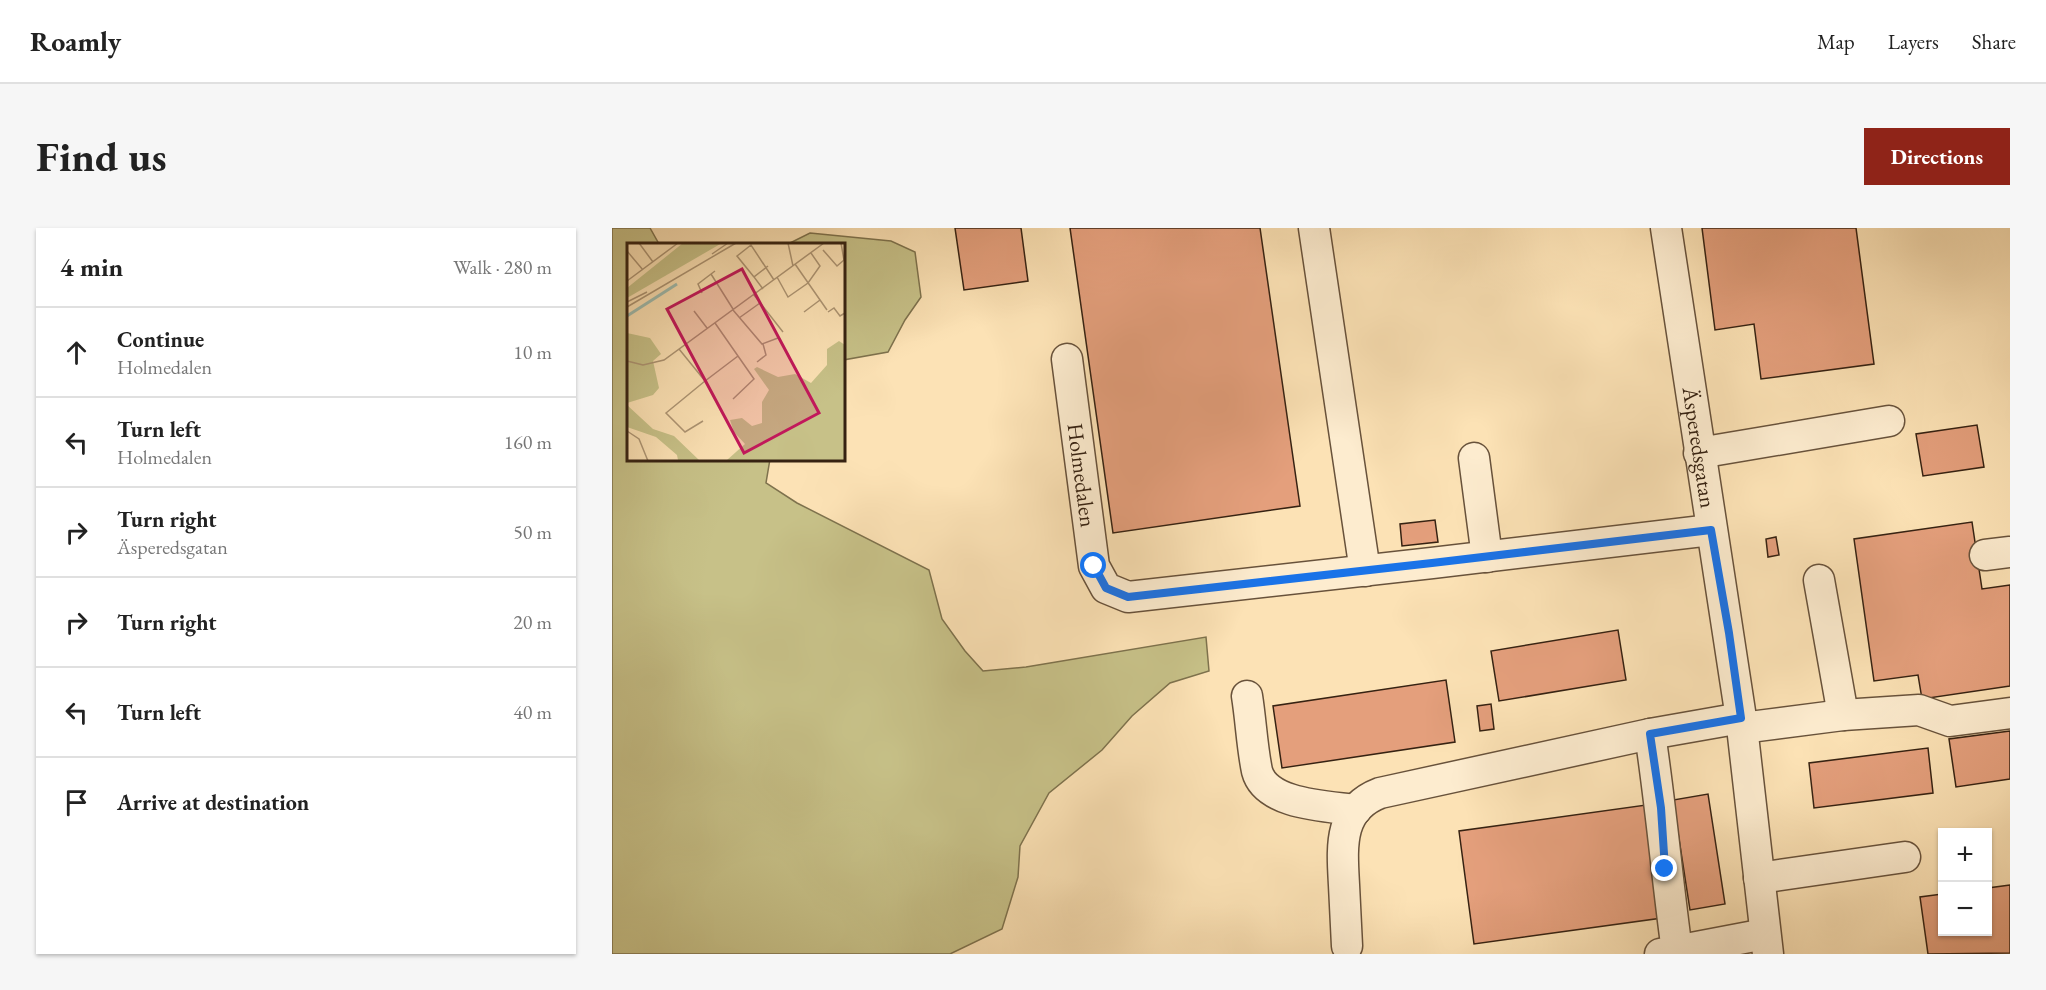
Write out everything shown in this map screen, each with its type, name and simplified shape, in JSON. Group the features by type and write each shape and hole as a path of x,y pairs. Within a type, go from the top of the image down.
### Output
{"street":[{"path":"1314,228 1365,571"},
{"name":"Äsperedsgatan","path":"1666,228 1742,723 1766,944"},
{"name":"Holmedalen","path":"1067,359 1094,566 1106,588 1128,597 1711,530"},
{"path":"1700,453 1889,421"},
{"path":"1474,458 1487,557"},
{"path":"1819,580 1843,715"},
{"path":"1247,696 1258,773 1267,788 1288,800 1356,810"},
{"path":"1347,946 1342,844 1347,825 1364,799 1380,793 1650,734 1742,723 1919,710 1950,721 2010,712"},
{"path":"1650,734 1661,808 1665,869 1679,952 1766,944"},
{"path":"1759,878 1905,858"}],"shaded area":[{"path":"612,228 650,228 658,243 627,243 627,460 770,460 766,483 797,503 929,570 942,619 983,671 1026,667 1206,637 1209,671 1170,683 1132,716 1102,750 1049,793 1020,846 1018,877 1002,929 950,954 612,954"},
{"path":"810,233 891,241 915,252 921,297 905,320 888,352 844,360 844,243 790,243"}],"building":[{"path":"955,228 1021,228 1028,281 964,290"},
{"path":"1070,228 1260,228 1300,506 1113,533"},
{"path":"1702,228 1856,228 1874,364 1761,379 1754,324 1715,330"},
{"path":"1977,425 1984,467 1923,476 1916,434"},
{"path":"1435,520 1438,542 1402,546 1400,524"},
{"path":"1972,522 1982,589 2010,585 2010,686 1922,699 1918,675 1874,681 1854,539"},
{"path":"1776,537 1779,555 1768,557 1766,539"},
{"path":"1618,630 1626,680 1499,701 1491,651"},
{"path":"1446,680 1455,742 1282,768 1273,706"},
{"path":"1491,704 1494,729 1480,731 1477,706"},
{"path":"2010,731 2010,779 1956,787 1949,739"},
{"path":"1928,748 1933,793 1814,808 1809,763"},
{"path":"1708,794 1725,904 1690,910 1673,800"},
{"path":"1646,805 1662,918 1474,944 1459,831"},
{"path":"2010,885 2010,953 1928,954 1920,897 1938,895 1938,936 1992,936 1992,887"}],"route":[{"path":"1094,566 1106,588 1128,597 1711,530 1741,718 1650,734 1661,808 1665,869"}]}
